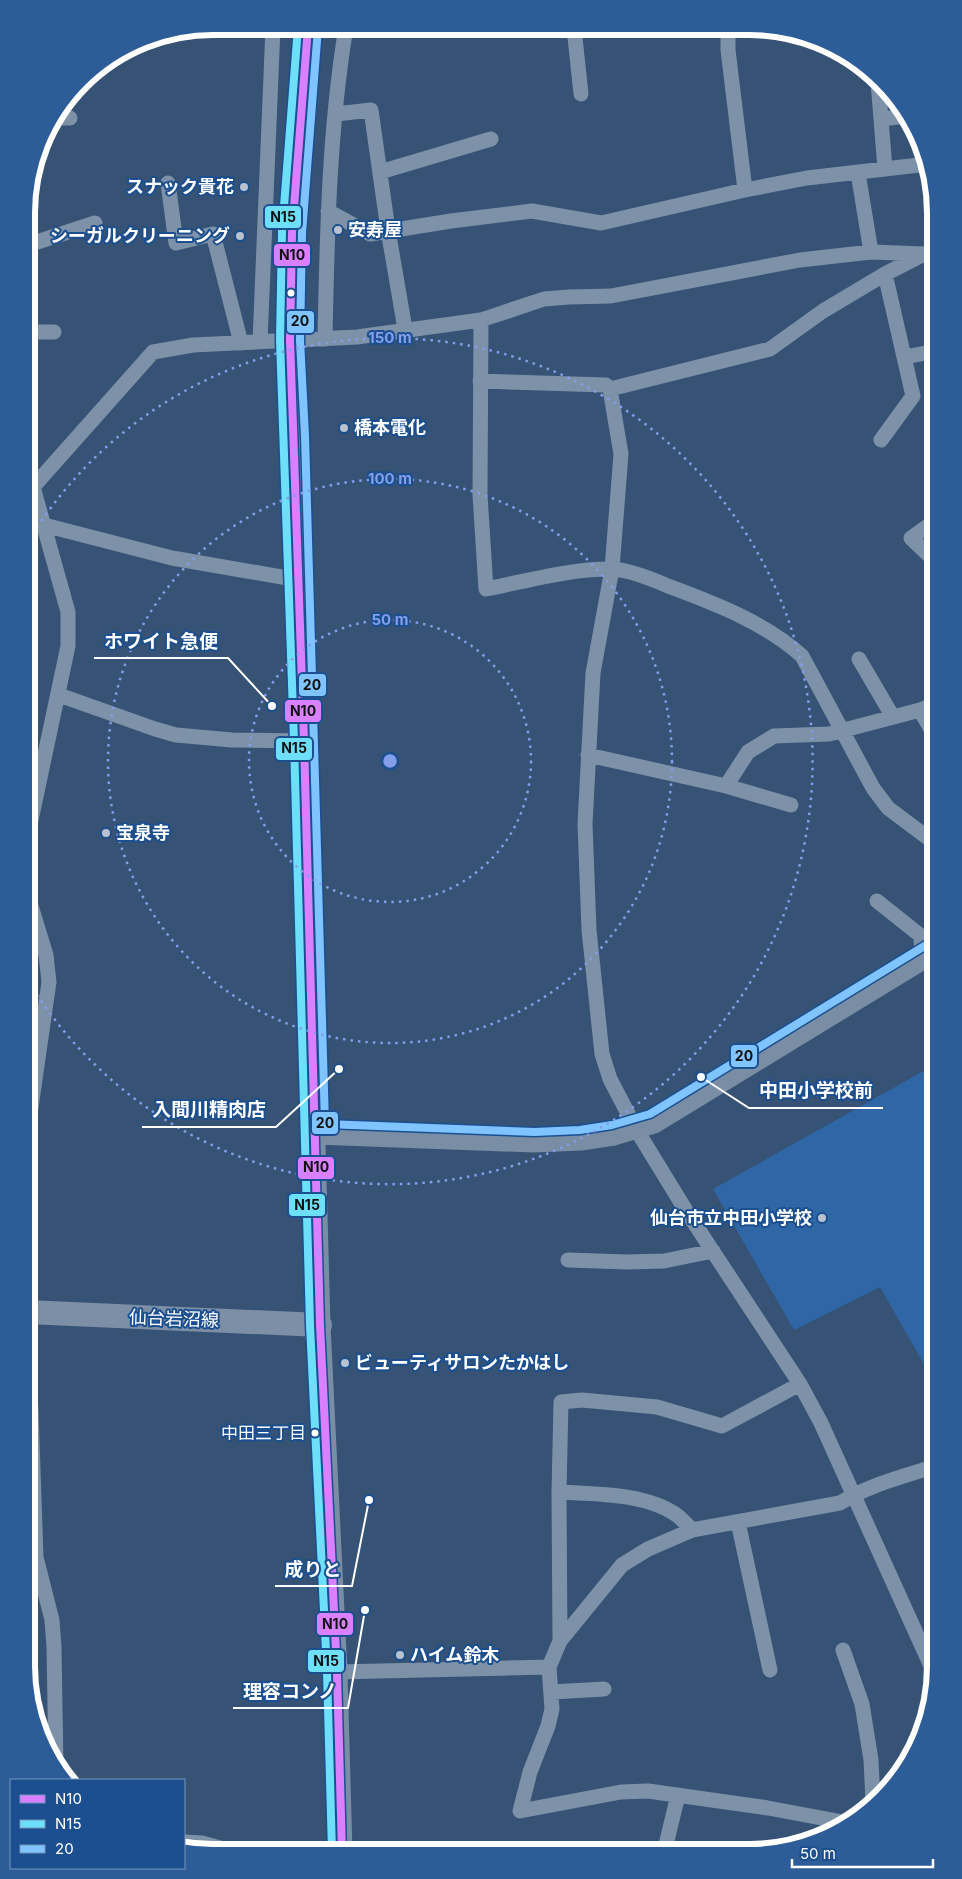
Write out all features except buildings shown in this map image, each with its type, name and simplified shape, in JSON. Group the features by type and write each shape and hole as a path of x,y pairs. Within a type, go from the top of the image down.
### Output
{"main road":[{"path":"307,35 292,233 290,340 304,741 320,1325 342,1844"},
{"path":"315,1134 534,1142 581,1140 614,1135 636,1129 654,1123 927,955"},
{"name":"仙台岩沼線","path":"35,1307 320,1325"}],"street":[{"path":"260,342 273,35"},
{"path":"325,339 328,211 345,35"},
{"path":"575,35 581,94"},
{"path":"728,35 728,50 744,190"},
{"path":"878,91 885,170"},
{"path":"336,114 371,110 388,230 405,329"},
{"path":"880,120 899,117"},
{"path":"380,172 491,139"},
{"path":"328,211 370,234 532,211 601,223 744,190 807,178 920,165"},
{"path":"858,173 871,252"},
{"path":"168,183 176,243 213,234 240,343"},
{"path":"35,243 95,223"},
{"path":"35,482 153,352 193,345 357,337 481,320 544,299 612,296 800,260 871,252 927,253"},
{"path":"610,389 770,349 822,312 886,274 927,254"},
{"path":"881,440 913,396 886,274"},
{"path":"481,320 480,495 486,589 564,573 612,569 648,578 706,600 751,622 788,644 802,656 873,788 888,808 927,837"},
{"path":"35,332 54,332"},
{"path":"905,357 927,353"},
{"path":"480,381 606,385 610,389 621,454 612,569 593,673 585,824 588,930 602,1054 610,1079 636,1129 800,1384 821,1423 927,1646"},
{"path":"35,501 44,525 68,612 68,646 35,803"},
{"path":"44,525 172,558 299,580"},
{"path":"927,526 911,538 927,553"},
{"path":"859,659 893,717"},
{"path":"59,695 176,735 232,740 304,741"},
{"path":"726,786 748,752 774,736 829,734 927,707"},
{"path":"920,710 927,722"},
{"path":"588,755 726,786 791,805"},
{"path":"877,901 921,936 927,950"},
{"path":"35,919 46,954 49,982 35,1079"},
{"path":"568,1260 664,1261 713,1251"},
{"path":"560,1641 559,1492 561,1402 582,1400 657,1407 722,1426 800,1384"},
{"path":"837,1821 768,1808 648,1791 621,1792 520,1811 530,1772 548,1726 552,1709 549,1667 560,1641 622,1565 648,1550 692,1530 840,1503 854,1494 927,1469"},
{"path":"559,1492 620,1496 658,1505 679,1516 692,1530"},
{"path":"738,1522 770,1670"},
{"path":"35,1529 36,1557 52,1620 56,1750"},
{"path":"843,1650 862,1704 871,1760 873,1794"},
{"path":"336,1672 549,1667"},
{"path":"552,1692 604,1689"},
{"path":"666,1844 678,1795"}],"shaded area":[{"path":"927,1069 927,1370 880,1287 794,1330 713,1189"}],"transit line":[{"name":"N15","path":"297,35 282,232 280,340 294,741 310,1325 327,1672 332,1844"},
{"name":"N10","path":"307,35 292,233 290,340 304,741 320,1325 337,1672 342,1844"},
{"name":"20","path":"317,35 302,233 300,340 305,436 325,1124 534,1132 580,1130 612,1125 650,1114 927,944"}],"place":[{"name":"スナック貴花","path":"244,187"},
{"name":"安寿屋","path":"338,230"},
{"name":"シーガルクリーニング","path":"240,236"},
{"name":"橋本電化","path":"344,428"},
{"name":"ホワイト急便","path":"272,706"},
{"name":"宝泉寺","path":"106,833"},
{"name":"入間川精肉店","path":"339,1069"},
{"name":"中田小学校前","path":"701,1077"},
{"name":"仙台市立中田小学校","path":"822,1218"},
{"name":"ビューティサロンたかはし","path":"345,1363"},
{"name":"中田三丁目","path":"315,1433"},
{"name":"成りと","path":"369,1500"},
{"name":"理容コンノ","path":"365,1610"},
{"name":"ハイム鈴木","path":"400,1655"}]}
